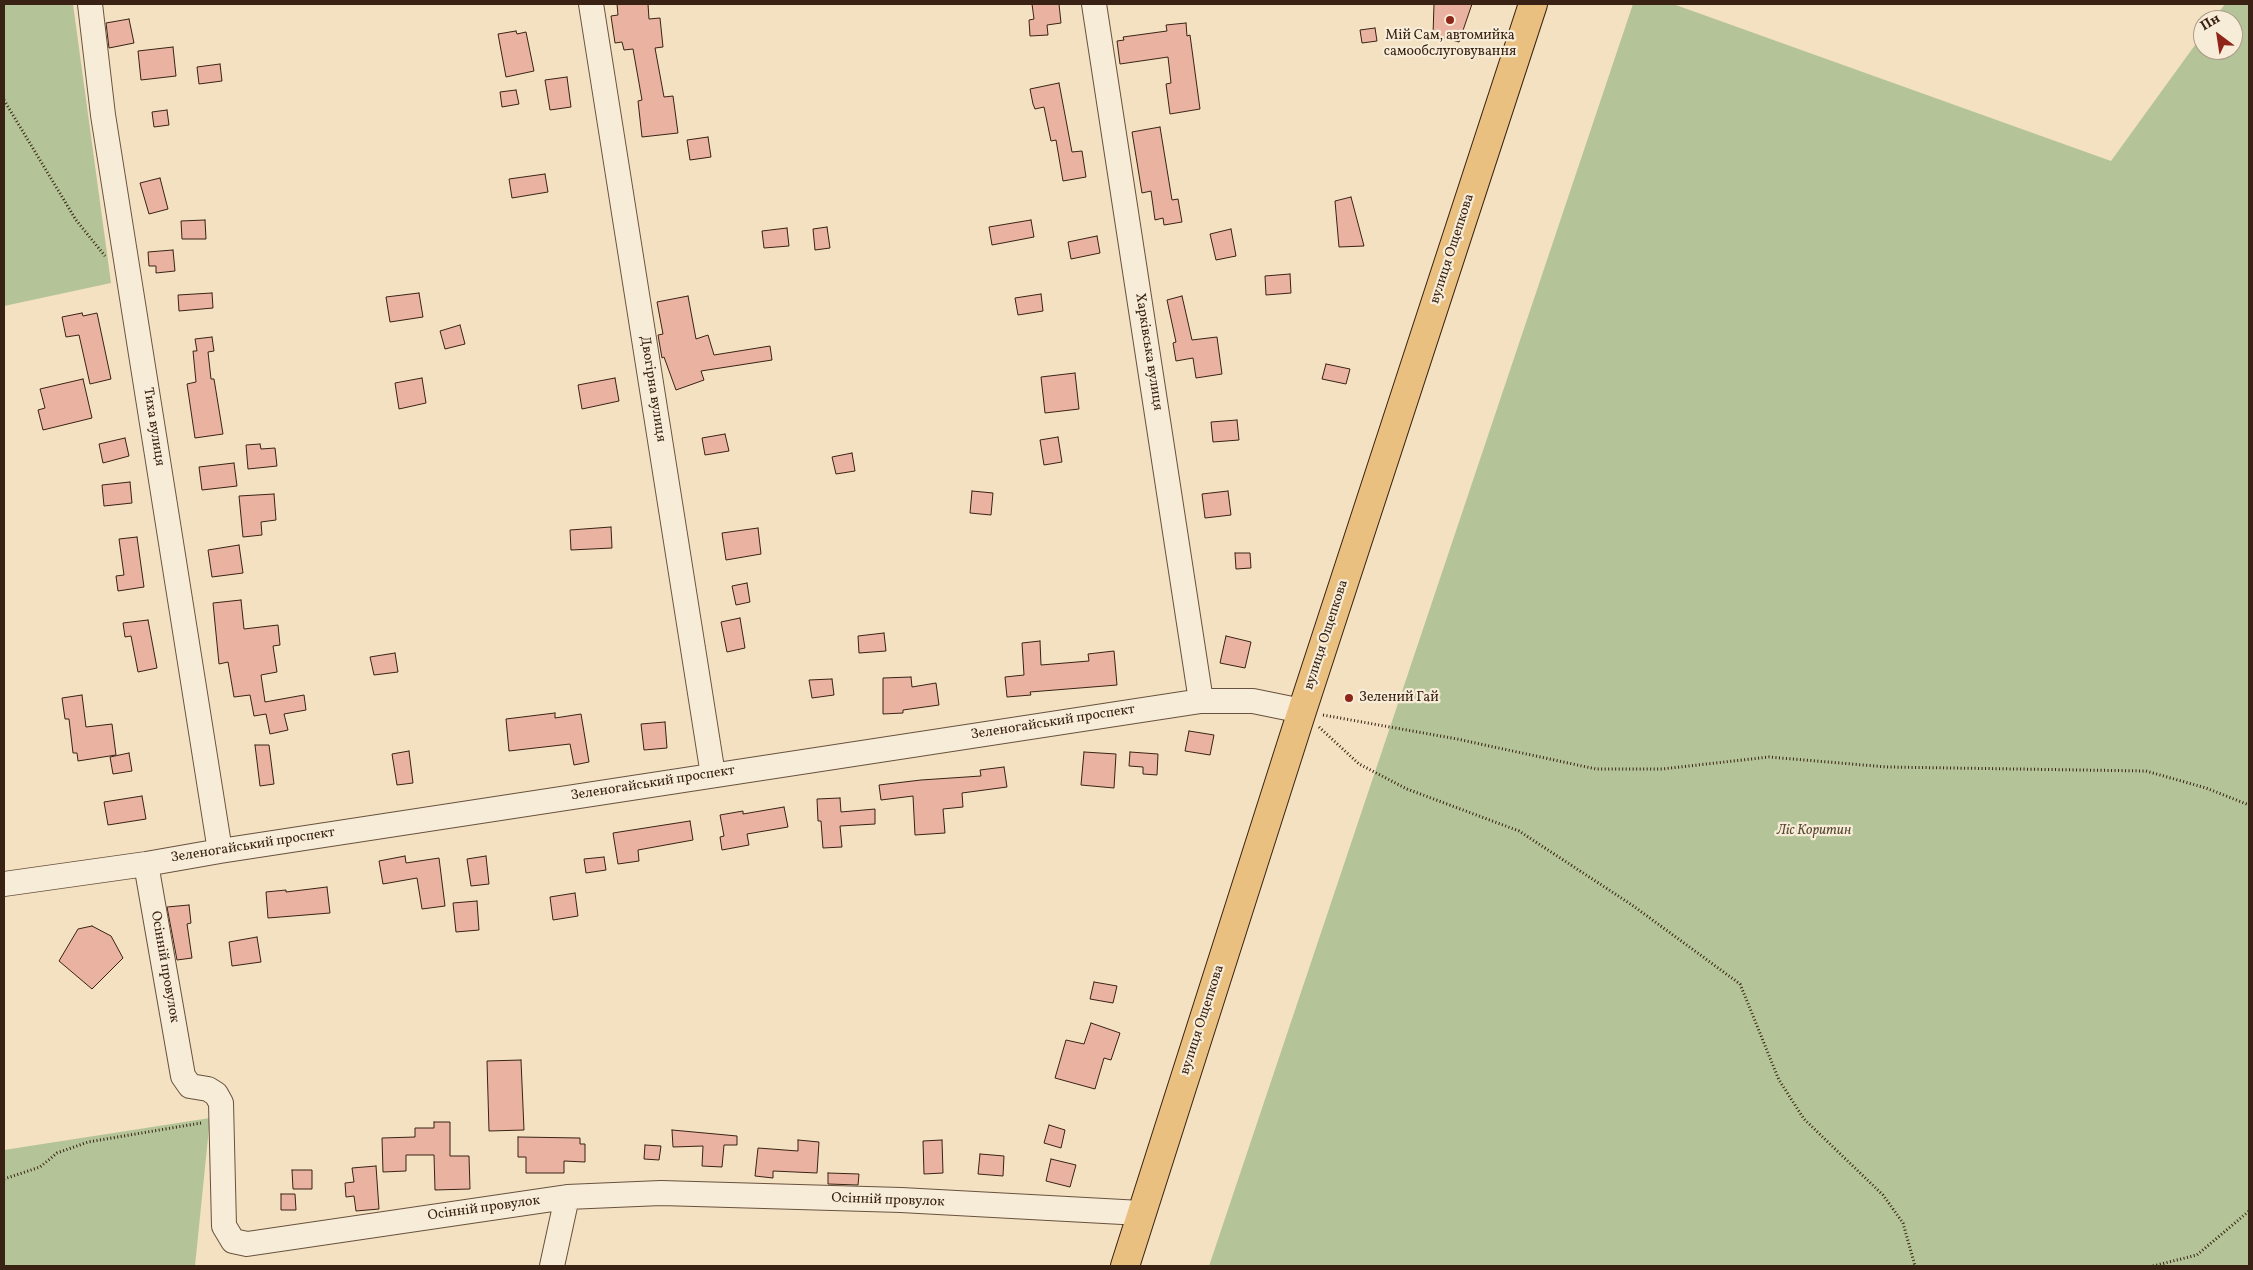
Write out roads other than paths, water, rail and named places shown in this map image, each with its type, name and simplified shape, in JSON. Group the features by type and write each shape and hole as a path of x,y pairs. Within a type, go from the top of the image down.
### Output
{"highway":[{"name":"вулиця Ощепкова","path":"1124,1266 1302,711 1533,4"}],"street":[{"name":"Тиха вулиця","path":"90,4 103,115 220,851"},
{"name":"Двогірна вулиця","path":"591,4 714,775"},
{"name":"Харківська вулиця","path":"1094,4 1201,701"},
{"name":"Зеленогайський проспект","path":"4,884 146,864 220,851 1201,701 1253,701 1302,711"},
{"name":"Осінній провулок","path":"146,864 183,1076 190,1086 208,1089 216,1094 221,1103 224,1226 233,1241 247,1244 567,1197 661,1193 901,1200 1142,1213"},
{"path":"552,1266 567,1197"}],"place":[{"name":"Мій Сам, автомийка самообслуговування","path":"1450,20"},
{"name":"Зелений Гай","path":"1349,698"}],"park label":[{"name":"Ліс Коритин","path":"1814,831"}]}
